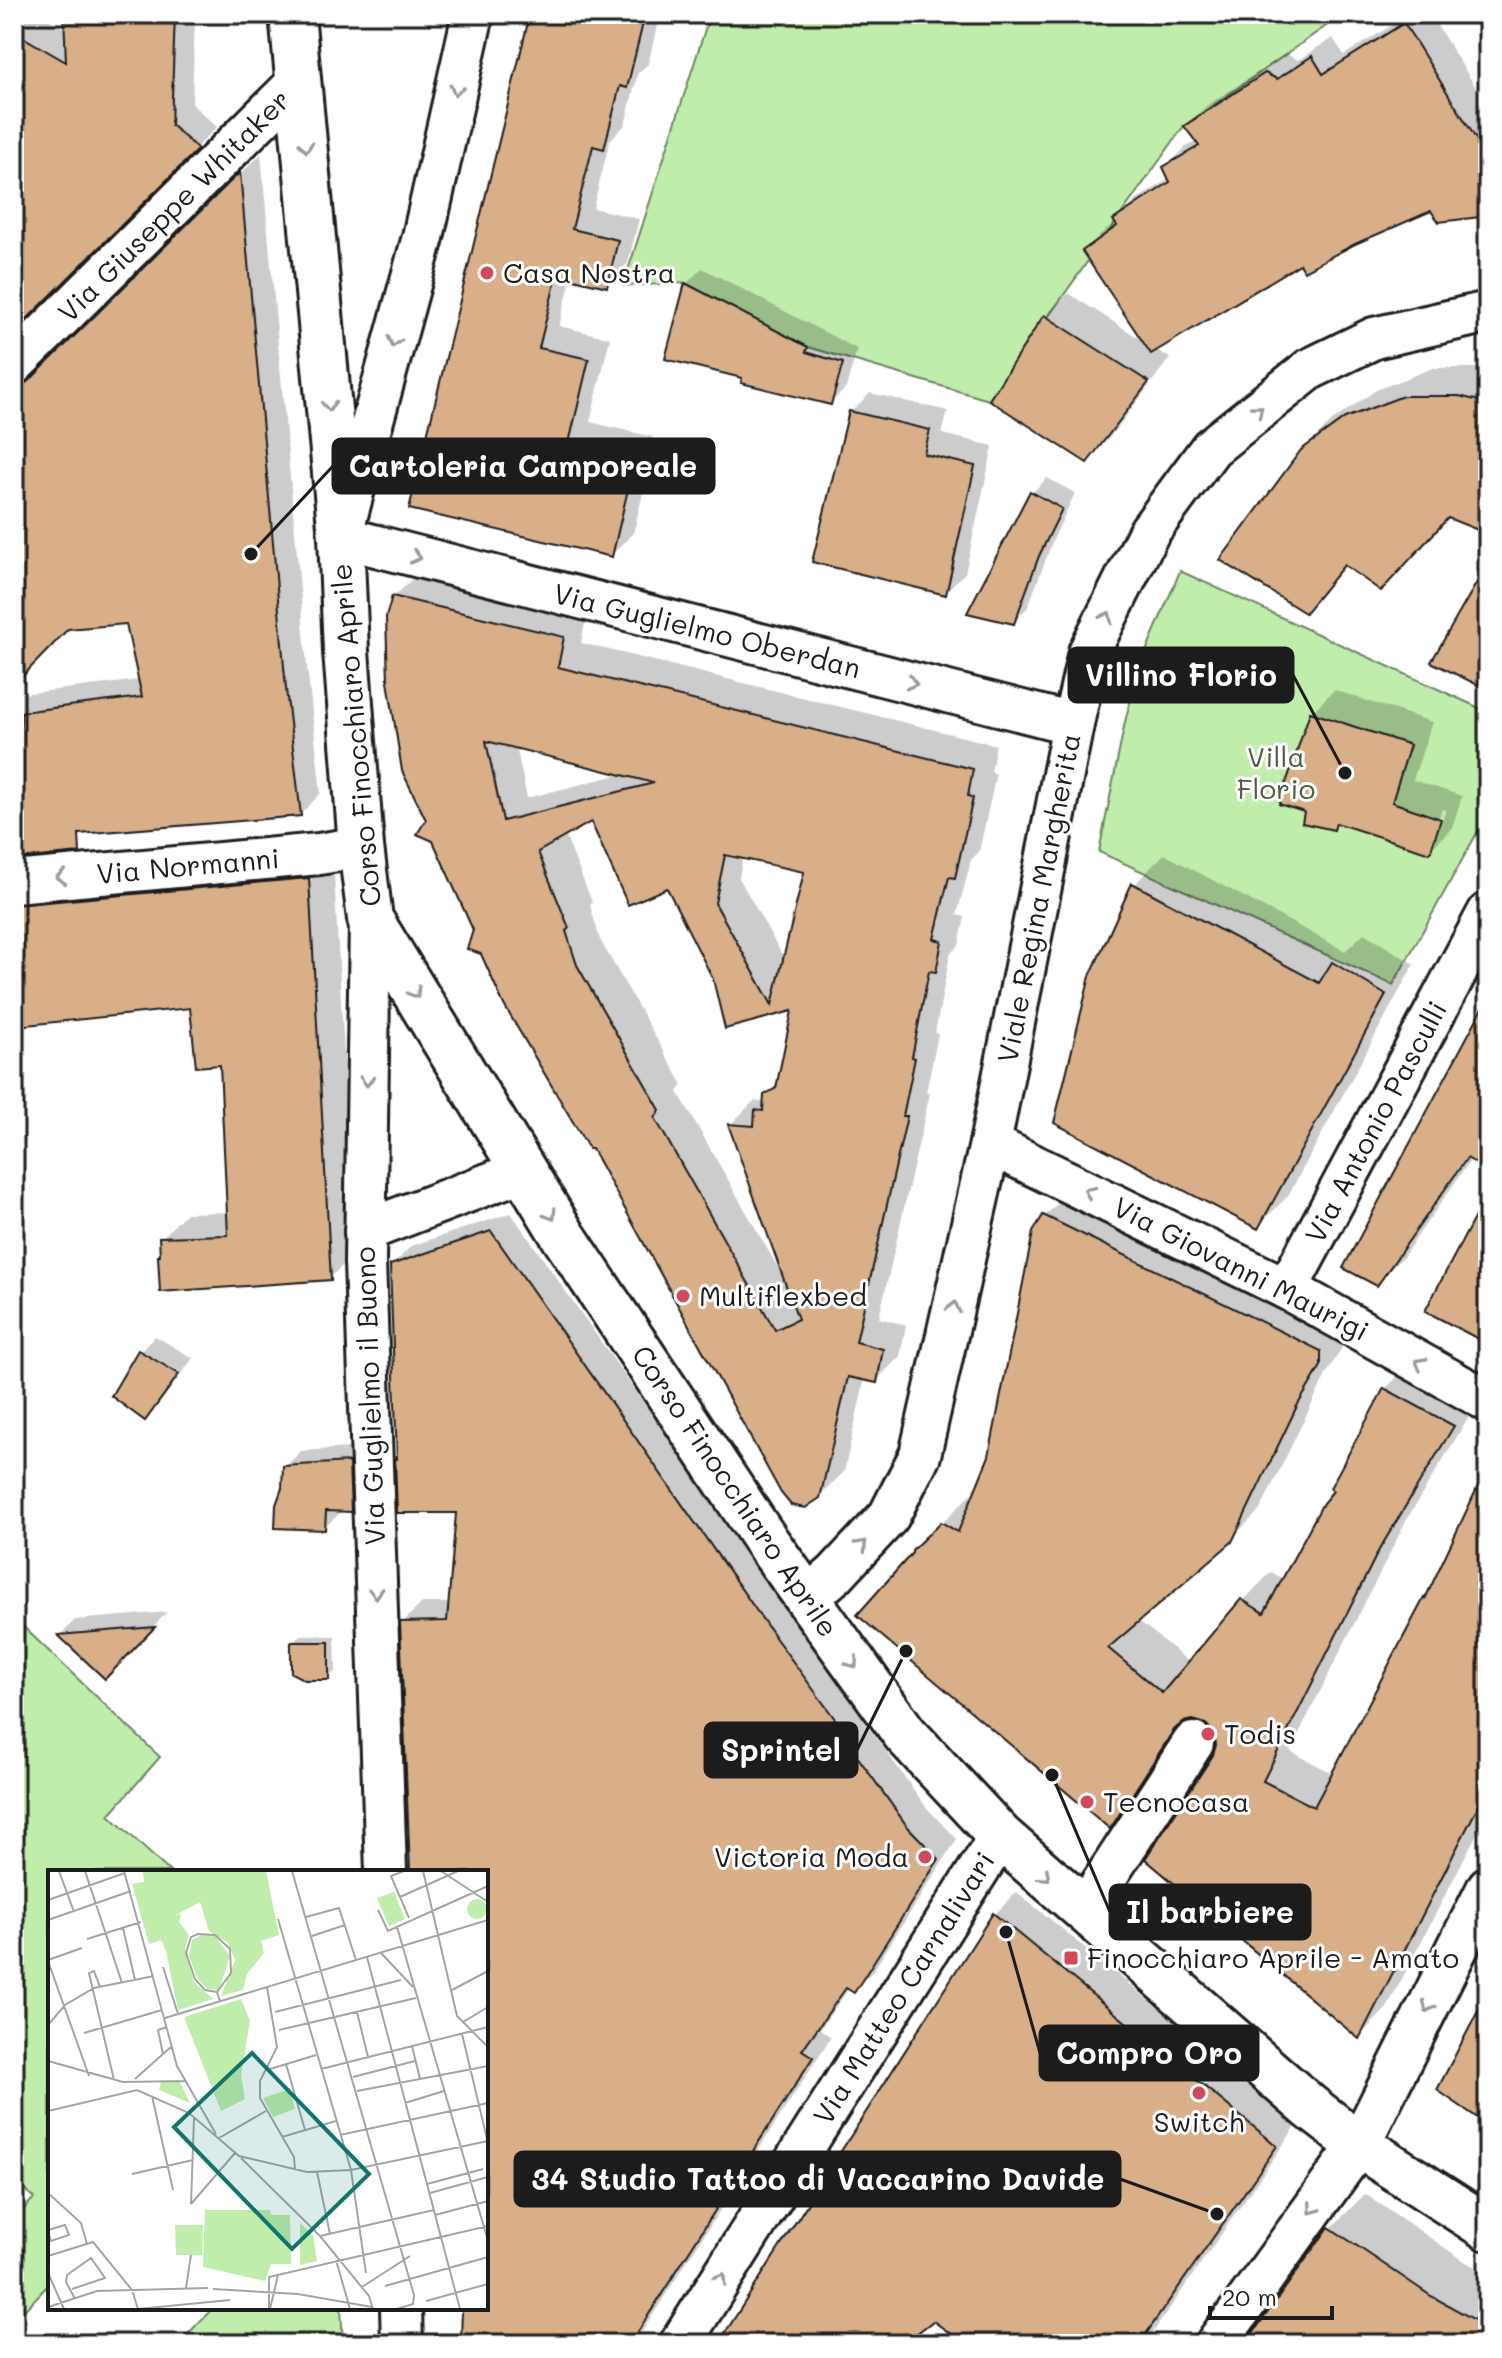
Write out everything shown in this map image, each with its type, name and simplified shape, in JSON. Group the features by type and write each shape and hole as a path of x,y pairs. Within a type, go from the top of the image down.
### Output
{"street":[{"name":"Corso Finocchiaro Aprile","path":"292,14 341,537 346,651 361,847 370,919 522,1171 757,1528 905,1734 1000,1836 1310,2107 1359,2145 1488,2228"},
{"path":"341,537 423,237 473,14"},
{"name":"Via Giuseppe Whitaker","path":"14,364 299,81"},
{"name":"Viale Regina Margherita","path":"806,1599 835,1574 889,1516 920,1455 990,1144 1089,652 1142,545 1211,448 1310,369 1374,338 1486,314"},
{"name":"Via Guglielmo Oberdan","path":"341,537 1073,724"},
{"name":"Via Normanni","path":"14,882 319,854 361,847"},
{"name":"Via Antonio Pasculli","path":"1287,1289 1488,913"},
{"name":"Via Guglielmo il Buono","path":"370,919 365,1231 386,1870"},
{"name":"Via Giovanni Maurigi","path":"990,1144 1287,1289 1488,1401"},
{"path":"365,1231 522,1171"},
{"path":"1084,1911 1193,1743"},
{"name":"Via Matteo Carnalivari","path":"680,2344 1000,1836"},
{"path":"1216,2344 1359,2145 1488,1887"},
{"path":"401,2310 402,2344"}],"green space":[{"path":"710,14 1343,14 1184,126 989,400 808,347 685,283 623,286"},
{"name":"Villa Florio","path":"1180,571 1488,712 1488,813 1393,985 1099,852 1138,670"},
{"path":"14,1618 160,1757 109,1815 168,1870 48,1870 48,2285 14,2321 14,2207 20,2213 34,2198 19,2185 14,2191"},
{"path":"211,2310 341,2310 343,2344 178,2344"}],"building":[{"path":"64,14 175,14 171,125 198,149 14,332 14,32 66,62"},
{"path":"530,14 622,14 644,19 627,88 620,86 604,149 593,146 572,229 618,240 607,287 557,275 539,348 589,359 569,443 632,459 612,557 409,509"},
{"path":"1404,23 1488,158 1488,216 1439,222 1431,211 1355,244 1304,271 1300,264 1151,354 1082,251 1117,226 1113,220 1170,182 1163,167 1199,146 1184,126 1265,73 1277,79 1312,56 1323,74"},
{"path":"240,172 286,689 301,816 79,834 80,853 18,859 21,712 142,697 126,624 68,629 14,685 14,386 21,386 30,380"},
{"path":"685,283 808,347 806,352 843,363 831,405 741,383 742,378 665,359"},
{"path":"1044,315 1149,382 1087,463 989,400"},
{"path":"1403,396 1459,396 1488,403 1488,534 1448,518 1381,591 1344,565 1305,613 1220,560 1301,450 1345,418"},
{"path":"849,411 930,430 924,454 975,466 946,595 812,562"},
{"path":"1030,491 1062,509 1039,556 1014,624 967,613"},
{"path":"1488,563 1488,690 1431,662"},
{"path":"392,596 564,637 558,667 973,769 968,796 973,798 955,878 949,877 934,939 942,941 936,972 929,971 903,1116 907,1116 856,1342 883,1349 877,1383 848,1377 820,1498 805,1508 791,1505 781,1493 592,1149 589,1149 504,1005 481,954 467,949 473,930 433,841 417,834 426,820 402,771 388,681 386,617","holes":["486,741 654,783 503,821","591,822 628,905 667,888 713,979 725,1029 792,1011 776,1088 764,1095 763,1111 755,1110 754,1126 728,1124 798,1319 775,1330 655,1118 660,1110 577,965 566,931 569,928 538,852","725,855 804,872 772,1005 715,903"]},
{"path":"1310,712 1410,745 1392,802 1441,819 1430,853 1336,823 1334,830 1302,823 1304,812 1279,804"},
{"path":"309,878 331,1280 160,1292 159,1237 228,1235 220,1065 196,1067 190,1008 17,1026 14,1003 14,905"},
{"path":"1132,883 1319,983 1332,962 1386,995 1258,1229 1054,1123 1090,976"},
{"path":"1488,998 1488,1171 1467,1158 1377,1286 1343,1268"},
{"path":"1488,1192 1488,1344 1425,1311"},
{"path":"1043,1215 1321,1351 1321,1366 1297,1406 1232,1542 1108,1648 1162,1693 1241,1599 1264,1613 1323,1503 1333,1491 1330,1488 1384,1388 1454,1426 1379,1550 1263,1781 1314,1807 1425,1599 1488,1465 1488,1787 1359,2039 1145,1859 1213,1755 1216,1745 1214,1733 1206,1724 1193,1720 1183,1722 1174,1730 1110,1829 857,1615 912,1550 941,1522 958,1532 989,1456 1033,1232"},
{"path":"491,1231 849,1738 847,1742 907,1826 939,1859 854,1993 846,1988 802,2050 813,2057 630,2344 461,2344 462,2310 488,2310 488,1870 410,1870 400,1622 447,1621 456,1513 397,1513 390,1265"},
{"path":"138,1350 179,1374 145,1421 111,1396"},
{"path":"349,1462 351,1512 326,1511 325,1530 275,1528 283,1466"},
{"path":"155,1627 105,1679 58,1635"},
{"path":"291,1642 329,1642 329,1680 305,1680 291,1673"},
{"path":"993,1913 1277,2146 1139,2344 965,2344 933,2321 903,2344 718,2344"},
{"path":"1488,1992 1488,2125 1437,2090"},
{"path":"1329,2227 1431,2296 1488,2327 1488,2344 1245,2344"}],"place":[{"name":"Casa Nostra","path":"487,273"},
{"name":"Cartoleria Camporeale","path":"251,554"},
{"name":"Villino Florio","path":"1345,773"},
{"name":"Multiflexbed","path":"683,1296"},
{"name":"Sprintel","path":"906,1651"},
{"name":"Todis","path":"1208,1734"},
{"name":"Il barbiere","path":"1052,1775"},
{"name":"Tecnocasa","path":"1087,1802"},
{"name":"Victoria Moda","path":"925,1857"},
{"name":"Compro Oro","path":"1006,1932"},
{"name":"Finocchiaro Aprile - Amato","path":"1071,1958"},
{"name":"Switch","path":"1199,2093"},
{"name":"34 Studio Tattoo di Vaccarino Davide","path":"1217,2214"}]}
